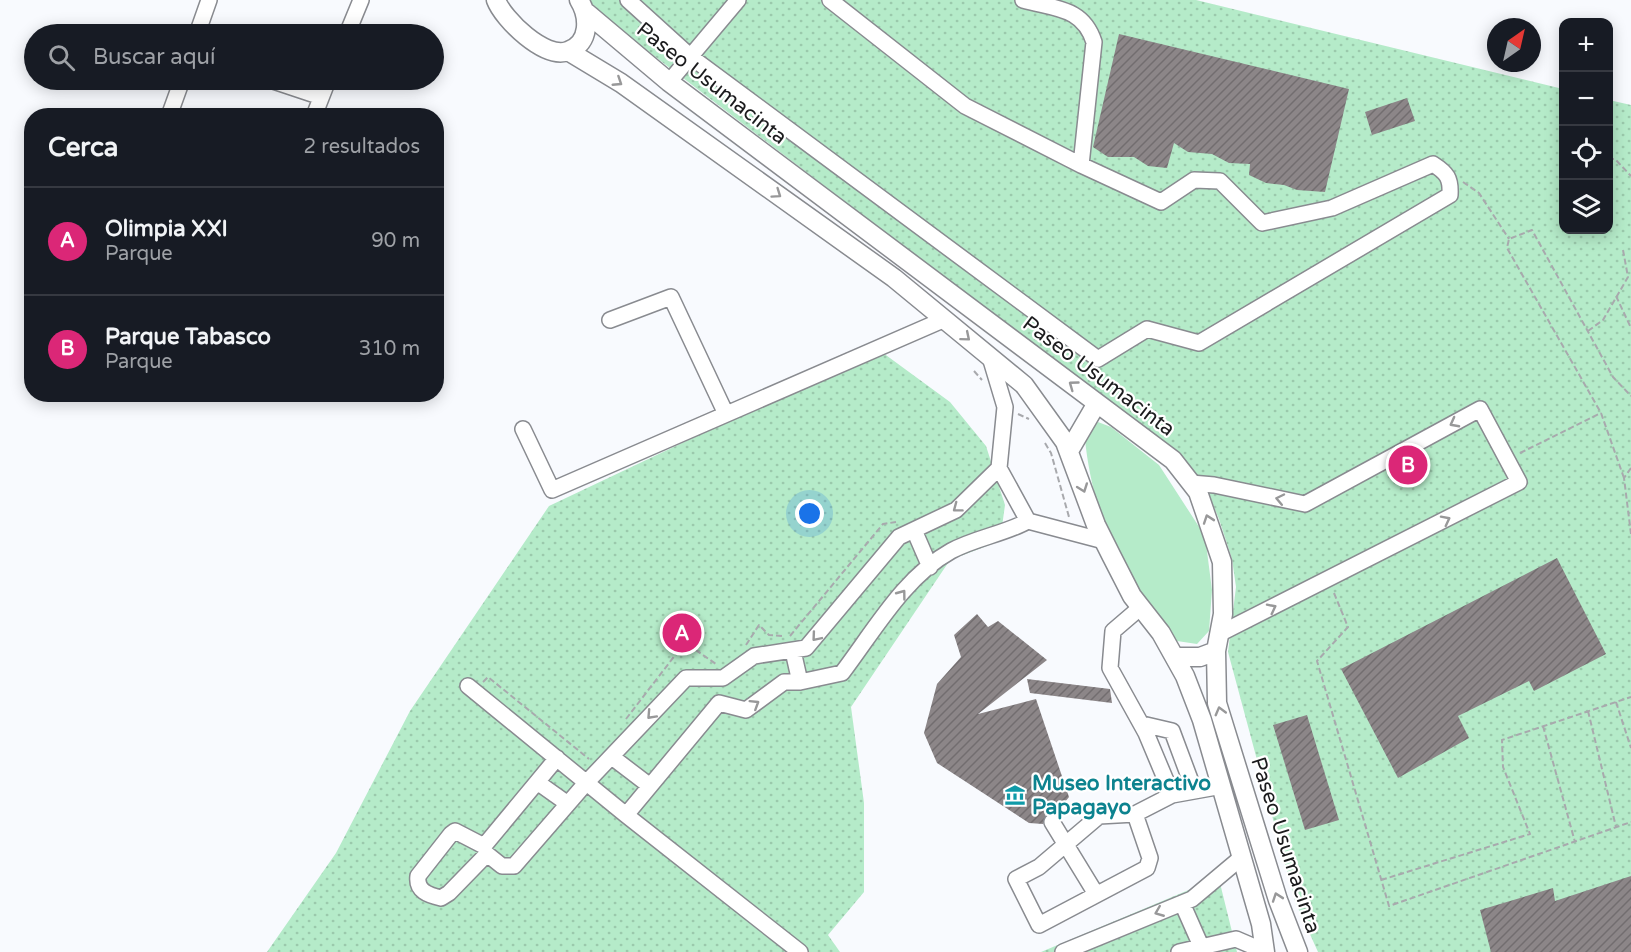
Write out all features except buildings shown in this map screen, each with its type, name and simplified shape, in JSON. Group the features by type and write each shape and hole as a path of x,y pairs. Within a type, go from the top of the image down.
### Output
{"main road":[{"name":"Paseo Usumacinta","path":"496,0 506,20 536,43 561,52 568,51 621,83 894,278 1024,385 1065,442 1104,541 1141,607 1176,657 1202,720 1261,924 1264,952"},
{"name":"Paseo Usumacinta","path":"583,6 669,82 1173,459 1202,501 1222,562 1223,614 1218,642 1217,703 1278,900 1298,952"},
{"path":"568,51 582,38 583,6"},
{"path":"1069,451 1097,403"},
{"path":"1176,657 1200,657 1218,642"}],"street":[{"path":"201,24 209,0"},
{"path":"351,24 361,0"},
{"path":"628,0 691,57 1098,358 1147,329 1199,343 1450,195 1451,181 1446,173 1433,164 1332,208 1262,223 1220,181 1194,180 1161,202 1081,165 965,106 830,0"},
{"path":"669,82 738,0"},
{"path":"1023,0 1079,16 1090,29 1094,42 1081,165"},
{"path":"172,108 178,90"},
{"path":"300,90 321,97"},
{"path":"317,108 324,90"},
{"path":"610,320 671,297 726,414"},
{"path":"523,429 552,490 945,319"},
{"path":"990,357 1005,407 999,468 1028,520 1104,541"},
{"path":"1191,483 1214,485 1305,504 1480,409 1520,483 1328,579 1218,642"},
{"path":"718,673 723,678 754,656 806,648 908,526 956,510 999,468"},
{"path":"719,703 746,710 784,682 800,682 842,673 912,581 951,551 1012,529 1028,520"},
{"path":"908,526 930,567"},
{"path":"1141,607 1113,631 1110,668 1142,724 1172,795"},
{"path":"793,651 800,682"},
{"path":"626,815 719,703 718,673"},
{"path":"557,758 485,850 449,893 441,898 425,893 417,882 418,876 455,831 485,850 502,866 514,866 586,783 686,678 718,673"},
{"path":"472,689 586,783 800,952"},
{"path":"1142,724 1172,731 1194,789"},
{"path":"612,757 650,786"},
{"path":"537,782 568,804"},
{"path":"1135,814 1150,858 1148,868 1039,925 1016,879 1039,867 1099,816 1135,814 1172,795 1194,789 1221,786"},
{"path":"1052,822 1065,847 1096,894"},
{"path":"1063,952 1192,898 1242,857"},
{"path":"1182,903 1201,946"},
{"path":"1179,952 1236,939 1264,952"}],"path":[{"path":"1613,159 1631,176"},
{"path":"1451,181 1464,182 1479,192 1509,239 1507,248 1601,413 1624,478 1631,534"},
{"path":"1509,239 1532,230 1613,377 1631,396"},
{"path":"1587,331 1603,320 1630,276 1623,250"},
{"path":"1616,296 1631,328"},
{"path":"974,371 986,385"},
{"path":"1005,407 1033,421"},
{"path":"1507,459 1601,413"},
{"path":"1042,437 1051,453 1074,533"},
{"path":"1624,478 1631,468"},
{"path":"740,653 759,625 769,635 788,637 798,629 883,524 891,521 908,526"},
{"path":"1328,579 1348,627 1317,661 1389,906 1631,822"},
{"path":"624,721 683,645 687,644 718,673"},
{"path":"472,689 488,676 587,759 595,759"},
{"path":"1381,880 1530,834 1503,767 1502,740 1631,697"},
{"path":"1616,702 1631,748"},
{"path":"1588,711 1616,827"},
{"path":"1543,726 1575,842"}],"green space":[{"path":"587,0 1196,0 1559,88 1559,234 1613,234 1613,101 1631,105 1631,952 1318,952 1295,901 1228,652 1236,587 1232,559 1205,486 1167,443 1052,360 598,13"},
{"path":"879,350 950,402 986,446 1005,505 1000,541 950,560 851,707 864,803 864,892 828,935 840,952 267,952 336,853 410,711 549,506"},
{"path":"1098,422 1111,427 1159,465 1205,536 1212,590 1209,631 1197,644 1177,641 1135,586 1113,547 1094,493 1087,456 1085,439"},
{"path":"1217,871 1237,952 1041,952 1191,889"}],"place":[{"name":"Parque Tabasco","path":"1408,465"},
{"name":"Olimpia XXI","path":"682,633"},
{"name":"Museo Interactivo Papagayo","path":"1015,795"}]}
